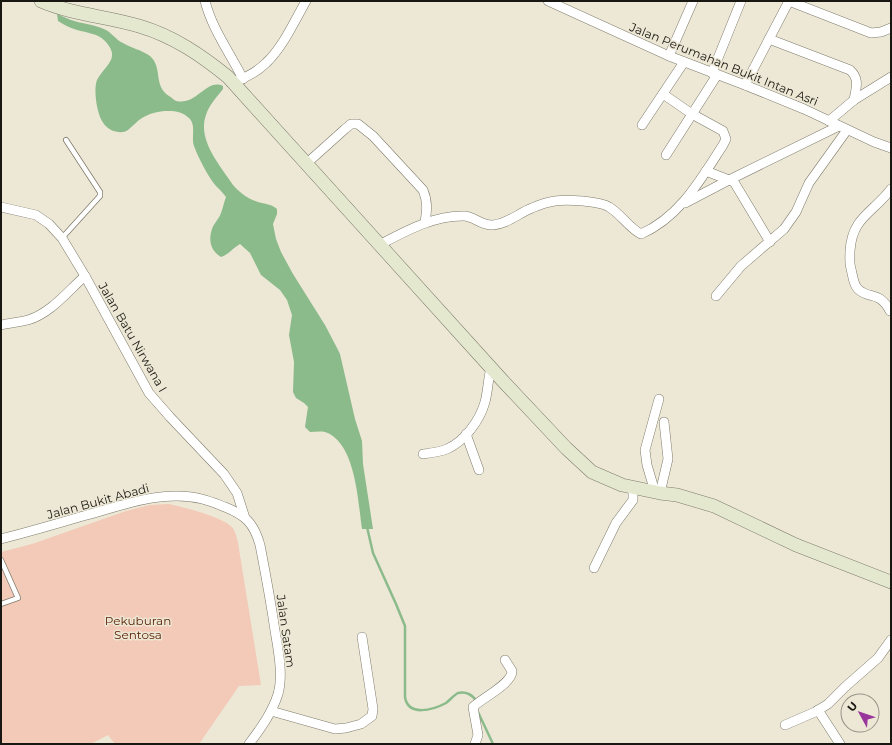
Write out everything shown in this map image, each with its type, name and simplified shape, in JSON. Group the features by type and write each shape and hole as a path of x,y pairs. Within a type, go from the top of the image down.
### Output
{"street":[{"path":"205,1 208,12 238,80 306,164 491,368 566,448 592,472 622,485 657,493 677,495 714,506 796,546 891,582"},
{"path":"238,80 266,64 276,51 306,1"},
{"name":"Jalan Perumahan Bukit Intan Asri","path":"548,1 560,4 669,56 745,85 891,148"},
{"path":"666,155 692,114 714,74 741,1"},
{"path":"745,85 789,1 871,33 881,32 891,28"},
{"path":"669,56 690,2"},
{"path":"45,3 70,11 138,25 156,32 189,48 238,80"},
{"path":"769,39 850,70 856,78 854,100"},
{"path":"642,125 684,62"},
{"path":"829,121 854,100 891,77"},
{"path":"379,245 425,222 455,216 468,216 484,225 494,225 532,208 556,201 589,202 609,206 630,224 636,232 641,234 650,231 666,220 688,197 724,145 726,136 723,132 692,114 664,94"},
{"path":"306,164 351,124 358,124 372,136 423,190 428,207 425,222"},
{"path":"680,206 729,180 843,128"},
{"path":"716,296 741,266 770,242 790,222 809,183 843,128"},
{"path":"706,171 733,181 736,184 770,242"},
{"path":"890,311 880,299 858,289 855,284 850,265 851,244 854,230 862,218 880,202 891,189"},
{"name":"Jalan Batu Nirwana I","path":"1,207 36,215 49,224 62,238 85,276 149,393 170,418 224,474 237,493 246,518"},
{"path":"1,325 28,320 37,316 47,310 85,276"},
{"path":"423,454 446,450 453,446 466,434 480,415 485,403 491,368"},
{"path":"657,493 647,465 645,450 659,399"},
{"path":"657,493 668,459 664,422"},
{"path":"466,434 479,470"},
{"path":"594,568 614,527 633,500 633,492 630,487"},
{"name":"Jalan Bukit Abadi","path":"1,539 134,502 162,497 188,497 202,499 239,513 246,518"},
{"name":"Jalan Satam","path":"246,518 256,533 260,545 277,645 280,684 278,693 265,723 249,744"},
{"path":"271,710 335,729 356,726 368,720 372,716 372,709 362,637"},
{"path":"785,725 828,704 878,658 891,640"},
{"path":"475,744 478,735 473,711 478,702 500,687 512,676 512,671 505,660"},
{"path":"818,710 840,744"}],"lane":[{"path":"62,238 100,196 100,192 66,140"},
{"path":"1,560 18,598 1,604"}],"green space":[{"name":"Pekuburan Sentosa","path":"169,504 215,517 224,521 234,530 237,537 261,685 239,686 199,744 115,744 108,735 91,744 1,744 1,552 32,544 126,511 150,505"}],"shaded area":[{"path":"57,14 71,20 97,26 106,30 121,42 150,56 156,65 161,87 164,92 176,101 190,100 211,86 223,86 223,89 207,111 204,124 207,143 216,161 238,191 251,199 270,205 277,209 277,214 273,224 276,239 281,252 325,325 340,354 355,419 362,441 363,464 373,529 362,529 354,474 343,448 335,438 325,432 310,432 305,427 308,407 296,398 293,392 294,362 289,335 292,315 287,300 280,290 261,275 250,253 240,244 221,257 215,252 211,245 211,233 220,215 226,197 210,178 198,156 193,143 192,122 180,112 164,111 145,116 128,130 122,132 115,132 109,129 99,115 95,90 97,80 112,58 110,47 99,36 72,28 58,21"}],"waterway":[{"path":"367,527 373,553 405,626 405,697 407,703 416,710 435,708 446,703 458,693 469,694 476,701"},
{"path":"478,712 493,744"}]}
